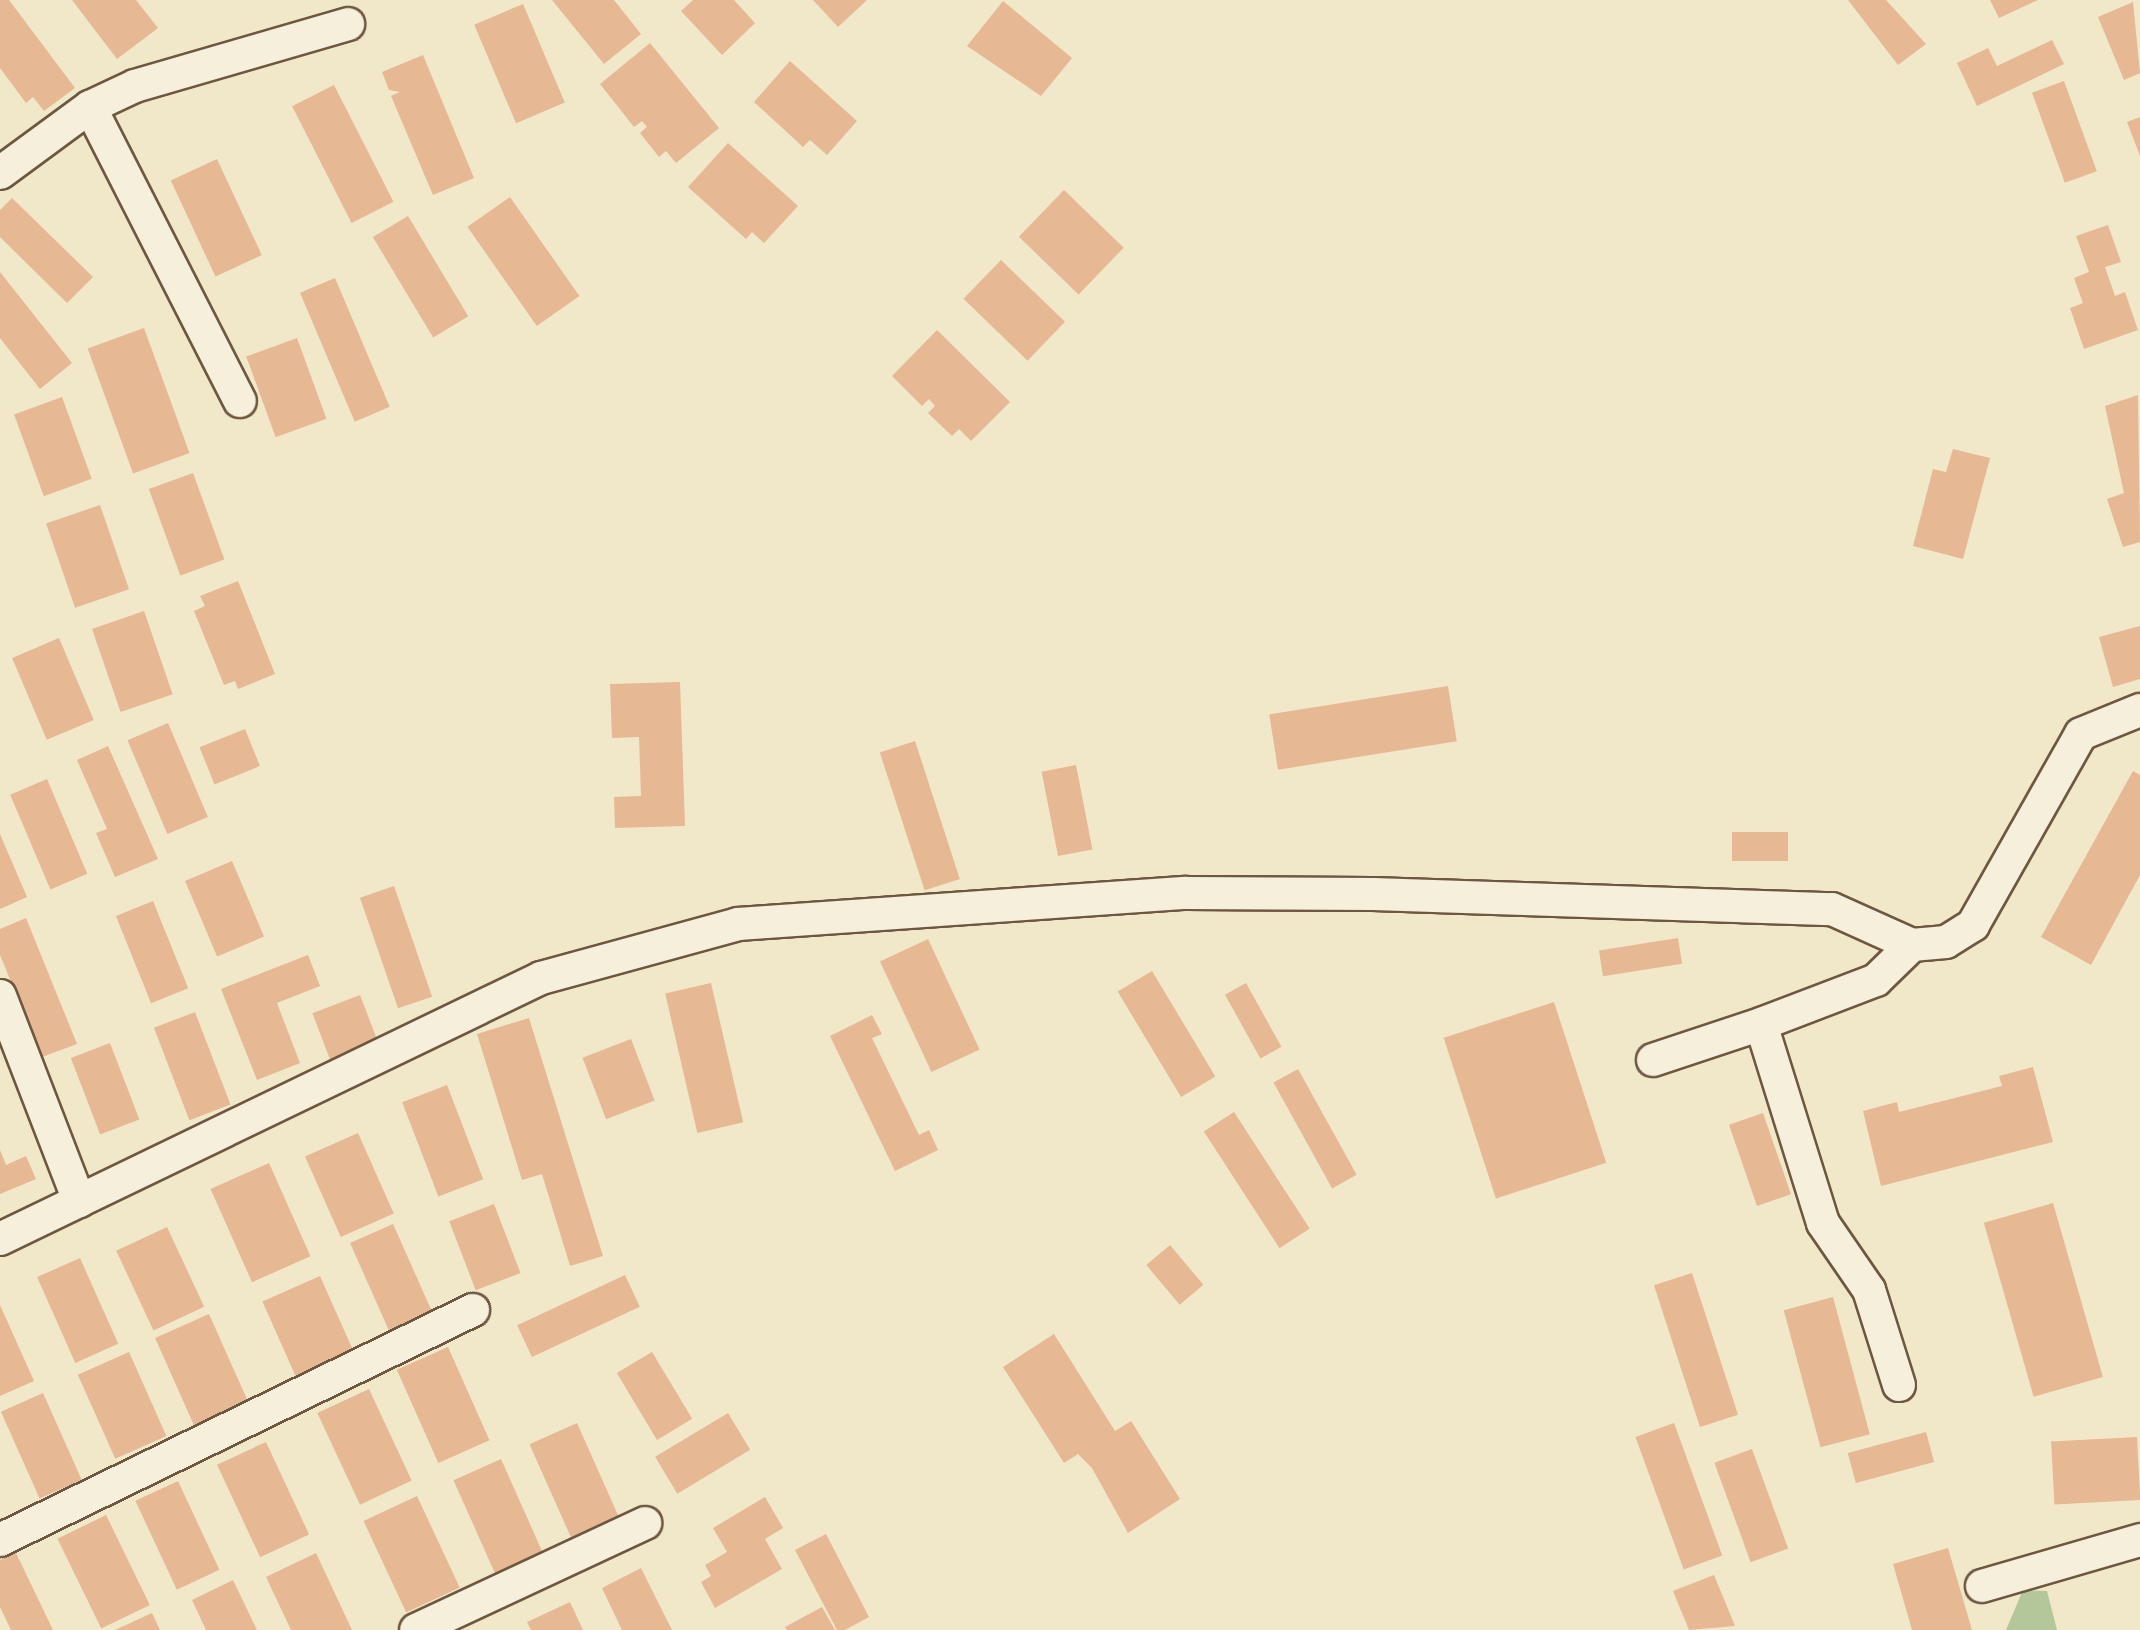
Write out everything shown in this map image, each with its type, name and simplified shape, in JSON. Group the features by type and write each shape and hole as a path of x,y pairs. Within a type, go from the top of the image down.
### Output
{"street":[{"path":"0,173 90,107 135,86 348,24"},
{"path":"90,107 240,401"},
{"path":"0,1239 541,978 738,924 1186,893 1389,894 1832,909 1912,945 1946,942 1973,925 2081,734 2140,710"},
{"path":"1653,1060 1761,1024 1876,980 1912,945"},
{"path":"0,996 79,1201"},
{"path":"1761,1024 1823,1223 1869,1290 1899,1385"},
{"path":"0,1540 473,1310"},
{"path":"416,1630 645,1523"},
{"path":"1982,1586 2140,1540"}],"green space":[{"path":"2023,1590 2047,1591 2057,1630 2006,1630"}],"building":[{"path":"0,0 9,0 75,88 44,111 33,97 26,103 0,68"},
{"path":"72,0 136,0 158,28 117,59"},
{"path":"552,0 614,0 641,34 604,64"},
{"path":"693,0 734,0 755,23 722,55 681,11"},
{"path":"813,0 867,0 838,27"},
{"path":"1848,0 1886,0 1926,44 1898,65"},
{"path":"1990,0 2038,0 1999,18"},
{"path":"1003,1 1072,58 1041,96 967,46"},
{"path":"2133,2 2140,73 2124,80 2098,17"},
{"path":"523,4 565,102 516,123 474,25"},
{"path":"2052,40 2064,64 1977,106 1957,63 1988,48 1997,66"},
{"path":"650,43 719,128 676,163 666,151 659,157 640,133 647,127 642,121 634,127 600,84"},
{"path":"423,55 474,178 433,195 391,96 400,92 389,90 382,72"},
{"path":"790,61 857,121 827,155 810,140 803,147 754,102"},
{"path":"2064,81 2097,171 2065,183 2032,93"},
{"path":"334,85 393,202 352,223 292,106"},
{"path":"2140,117 2140,156 2127,122"},
{"path":"728,143 798,206 764,243 752,232 746,239 688,187"},
{"path":"217,159 262,255 216,277 171,181"},
{"path":"1064,190 1124,248 1079,294 1019,237"},
{"path":"510,197 579,296 537,326 467,227"},
{"path":"12,198 93,277 67,303 0,237 0,210"},
{"path":"408,216 468,316 433,337 373,237"},
{"path":"2108,225 2121,262 2105,267 2115,296 2125,292 2138,330 2084,349 2070,308 2083,303 2074,278 2089,272 2076,236"},
{"path":"1001,260 1065,322 1028,361 963,299"},
{"path":"0,272 72,363 40,389 0,338"},
{"path":"335,278 390,407 355,422 300,293"},
{"path":"144,328 189,453 133,474 88,349"},
{"path":"937,330 1010,402 971,441 959,429 952,436 928,413 935,406 929,399 922,406 892,376"},
{"path":"297,338 326,419 276,437 246,356"},
{"path":"2138,395 2140,542 2123,547 2107,499 2124,493 2105,406"},
{"path":"62,397 92,479 44,496 14,414"},
{"path":"1953,449 1990,458 1963,559 1913,546 1933,469 1946,472"},
{"path":"193,473 224,559 180,576 149,489"},
{"path":"100,505 129,589 75,608 46,524"},
{"path":"238,581 275,674 238,689 235,681 224,685 194,611 205,606 200,596"},
{"path":"144,611 173,694 121,712 92,629"},
{"path":"2140,626 2140,679 2113,687 2099,637"},
{"path":"59,638 94,720 47,740 12,658"},
{"path":"680,682 685,826 615,828 614,797 641,796 639,737 612,738 610,684"},
{"path":"1448,686 1457,741 1278,770 1269,714"},
{"path":"168,723 208,817 167,834 127,740"},
{"path":"245,729 260,766 215,784 200,747"},
{"path":"915,741 960,879 925,890 880,752"},
{"path":"108,746 158,859 115,877 96,833 107,829 77,760"},
{"path":"1076,765 1092,849 1058,856 1042,772"},
{"path":"2133,771 2140,775 2140,875 2091,965 2041,937"},
{"path":"47,779 87,874 50,889 10,795"},
{"path":"1732,832 1788,832 1788,861 1732,861"},
{"path":"0,834 27,897 0,909"},
{"path":"232,861 264,936 217,956 185,881"},
{"path":"394,886 432,997 398,1008 360,898"},
{"path":"153,901 188,988 151,1003 116,916"},
{"path":"26,918 77,1044 42,1057 0,955 0,929"},
{"path":"1678,938 1682,964 1603,976 1599,951"},
{"path":"928,939 980,1050 932,1072 880,961"},
{"path":"308,955 320,986 277,1003 300,1063 257,1080 221,989"},
{"path":"1152,971 1215,1076 1181,1097 1118,992"},
{"path":"711,983 743,1122 697,1133 665,994"},
{"path":"1246,983 1281,1047 1260,1058 1225,995"},
{"path":"360,995 380,1047 332,1066 312,1013"},
{"path":"1554,1002 1606,1163 1496,1199 1444,1038"},
{"path":"195,1012 230,1104 189,1120 154,1028"},
{"path":"872,1015 882,1034 872,1038 919,1135 929,1130 938,1150 895,1171 830,1036"},
{"path":"529,1018 603,1256 570,1266 542,1174 522,1180 477,1034"},
{"path":"631,1039 655,1101 606,1119 582,1058"},
{"path":"110,1043 139,1120 100,1135 71,1058"},
{"path":"2033,1067 2053,1142 1881,1186 1863,1111 1897,1102 1899,1112 2002,1086 1999,1076"},
{"path":"1298,1069 1357,1175 1332,1188 1274,1083"},
{"path":"447,1085 483,1179 438,1196 402,1102"},
{"path":"1234,1112 1310,1229 1280,1248 1204,1132"},
{"path":"1763,1113 1791,1194 1757,1206 1729,1125"},
{"path":"358,1133 394,1213 341,1237 305,1157"},
{"path":"0,1150 6,1165 26,1156 36,1179 0,1194"},
{"path":"269,1163 310,1256 252,1282 211,1189"},
{"path":"2053,1203 2103,1377 2034,1397 1984,1223"},
{"path":"494,1204 521,1273 476,1290 449,1221"},
{"path":"393,1224 434,1315 391,1334 350,1243"},
{"path":"167,1227 204,1307 153,1330 116,1251"},
{"path":"1170,1245 1203,1285 1180,1305 1146,1265"},
{"path":"80,1258 118,1344 75,1363 37,1277"},
{"path":"1692,1273 1738,1415 1700,1427 1654,1285"},
{"path":"625,1275 640,1307 532,1357 517,1325"},
{"path":"320,1276 356,1356 298,1382 262,1302"},
{"path":"1833,1297 1870,1434 1820,1447 1784,1310"},
{"path":"0,1305 34,1381 0,1396"},
{"path":"209,1314 250,1405 196,1429 155,1338"},
{"path":"1054,1334 1115,1431 1131,1421 1180,1499 1128,1533 1092,1468 1078,1454 1064,1463 1003,1367"},
{"path":"448,1347 489,1440 438,1463 397,1370"},
{"path":"129,1352 166,1436 115,1459 78,1375"},
{"path":"652,1352 692,1419 657,1440 617,1373"},
{"path":"369,1389 412,1481 360,1505 317,1413"},
{"path":"43,1393 82,1480 40,1498 1,1412"},
{"path":"728,1413 750,1450 677,1494 655,1457"},
{"path":"577,1423 618,1516 571,1537 529,1444"},
{"path":"1674,1423 1722,1555 1684,1570 1635,1437"},
{"path":"1926,1432 1934,1462 1856,1483 1848,1453"},
{"path":"2137,1437 2140,1500 2054,1504 2051,1442"},
{"path":"266,1442 309,1534 260,1557 217,1465"},
{"path":"1752,1449 1788,1549 1751,1562 1714,1463"},
{"path":"501,1459 542,1552 495,1573 453,1480"},
{"path":"178,1481 219,1570 177,1590 135,1501"},
{"path":"417,1496 460,1588 406,1612 364,1521"},
{"path":"765,1497 783,1528 765,1539 782,1569 715,1608 701,1582 711,1576 705,1565 727,1552 713,1528"},
{"path":"106,1515 150,1605 101,1629 57,1539"},
{"path":"826,1534 869,1617 845,1630 837,1630 795,1550"},
{"path":"1948,1548 1972,1630 1912,1630 1893,1564"},
{"path":"16,1553 53,1630 11,1630 0,1607 0,1560"},
{"path":"316,1553 352,1630 291,1630 266,1577"},
{"path":"641,1568 672,1630 622,1630 602,1588"},
{"path":"1714,1575 1735,1626 1689,1630 1673,1591"},
{"path":"233,1580 257,1630 206,1630 192,1600"},
{"path":"570,1602 583,1630 531,1630 527,1622"},
{"path":"822,1607 835,1630 787,1630 785,1627"},
{"path":"152,1613 160,1630 115,1630"}]}
